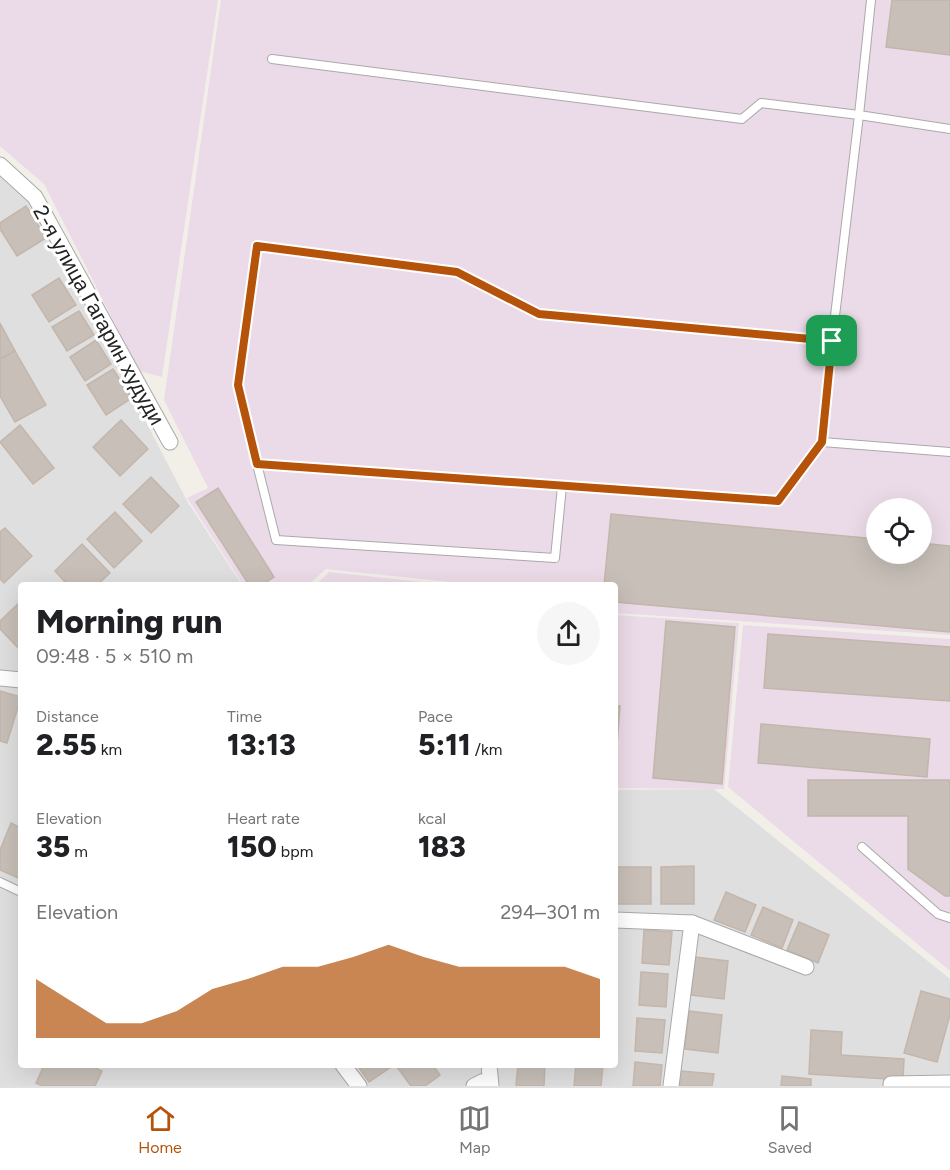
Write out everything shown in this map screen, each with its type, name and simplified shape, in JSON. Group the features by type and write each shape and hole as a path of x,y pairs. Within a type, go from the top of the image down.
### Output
{"street":[{"name":"2-я улица Гагарин худуди","path":"0,165 35,197 170,442"},
{"path":"0,678 18,680"},
{"path":"618,920 692,923 806,968"},
{"path":"671,1086 692,923"},
{"path":"345,1068 359,1086"},
{"path":"489,1068 491,1086"},
{"path":"474,1086 482,1082 486,1086"},
{"path":"891,1084 950,1083"}],"lane":[{"path":"257,464 778,501 822,442 871,0"},
{"path":"272,59 742,119 762,103 950,129"},
{"path":"562,486 555,558 276,540 238,385 257,246 457,272 539,314 832,341"},
{"path":"822,442 950,452"},
{"path":"862,846 938,914 950,918"},
{"path":"0,882 18,891"}],"shaded area":[{"path":"0,0 218,0 162,377 139,371 44,184 0,146"},
{"path":"221,0 950,0 950,635 618,613 618,582 450,582 326,569 311,582 241,582 187,498 208,488 164,400"},
{"path":"0,173 31,201 187,501 240,582 18,582 18,1068 618,1068 618,790 714,789 950,979 950,1086 0,1086"},
{"path":"329,572 422,582 319,582"},
{"path":"618,615 739,623 724,789 618,788"},
{"path":"743,625 950,639 950,971 728,787"}],"building":[{"path":"892,0 950,0 950,55 886,47"},
{"path":"26,206 46,238 17,256 0,229 0,223"},
{"path":"59,278 76,305 49,322 32,295"},
{"path":"79,311 94,335 67,351 52,327"},
{"path":"0,323 15,351 0,359"},
{"path":"96,340 111,364 85,381 70,357"},
{"path":"15,351 46,405 15,422 0,396 0,359"},
{"path":"113,369 132,398 106,415 87,385"},
{"path":"121,420 148,449 120,476 93,447"},
{"path":"20,425 54,468 33,484 0,442"},
{"path":"151,477 179,506 151,533 123,504"},
{"path":"218,488 274,577 266,582 247,582 196,502"},
{"path":"115,512 142,541 114,568 87,539"},
{"path":"611,514 866,538 866,564 932,564 932,544 950,546 950,632 618,602 618,582 604,582"},
{"path":"5,528 32,556 4,583 0,579 0,532"},
{"path":"82,544 110,573 100,582 65,582 55,571"},
{"path":"18,604 18,648 0,629 0,621"},
{"path":"666,621 735,627 722,784 653,778"},
{"path":"768,634 950,647 950,701 764,688"},
{"path":"0,691 18,696 18,707 7,743 0,741"},
{"path":"618,706 620,706 618,732"},
{"path":"761,724 930,739 927,777 758,763"},
{"path":"808,780 950,780 950,896 945,896 908,869 908,816 808,816"},
{"path":"11,823 18,826 18,878 0,870 0,850"},
{"path":"694,866 694,904 661,904 661,867"},
{"path":"618,867 651,867 651,904 618,904"},
{"path":"726,892 756,905 745,932 714,920"},
{"path":"763,907 793,920 782,948 751,935"},
{"path":"799,922 829,935 818,963 787,950"},
{"path":"644,930 672,932 669,965 642,963"},
{"path":"695,957 728,961 724,999 691,995"},
{"path":"641,972 668,974 666,1007 639,1005"},
{"path":"921,991 950,999 950,1015 937,1062 904,1053"},
{"path":"689,1011 722,1015 718,1053 685,1049"},
{"path":"637,1018 665,1020 662,1053 635,1051"},
{"path":"811,1030 842,1032 841,1055 904,1059 903,1080 809,1074"},
{"path":"635,1062 662,1065 660,1086 633,1086"},
{"path":"43,1068 96,1068 102,1071 95,1086 43,1086 36,1083"},
{"path":"359,1068 390,1068 369,1082"},
{"path":"398,1068 435,1068 440,1075 425,1086 411,1086"},
{"path":"518,1068 545,1068 544,1086 516,1086"},
{"path":"576,1068 603,1068 601,1086 574,1086"},
{"path":"681,1071 714,1074 712,1086 679,1086"},
{"path":"782,1076 811,1079 811,1086 781,1086"}],"route":[{"path":"257,246 457,272 539,314 832,341 822,442 778,501 257,464 238,385 257,246"}]}
